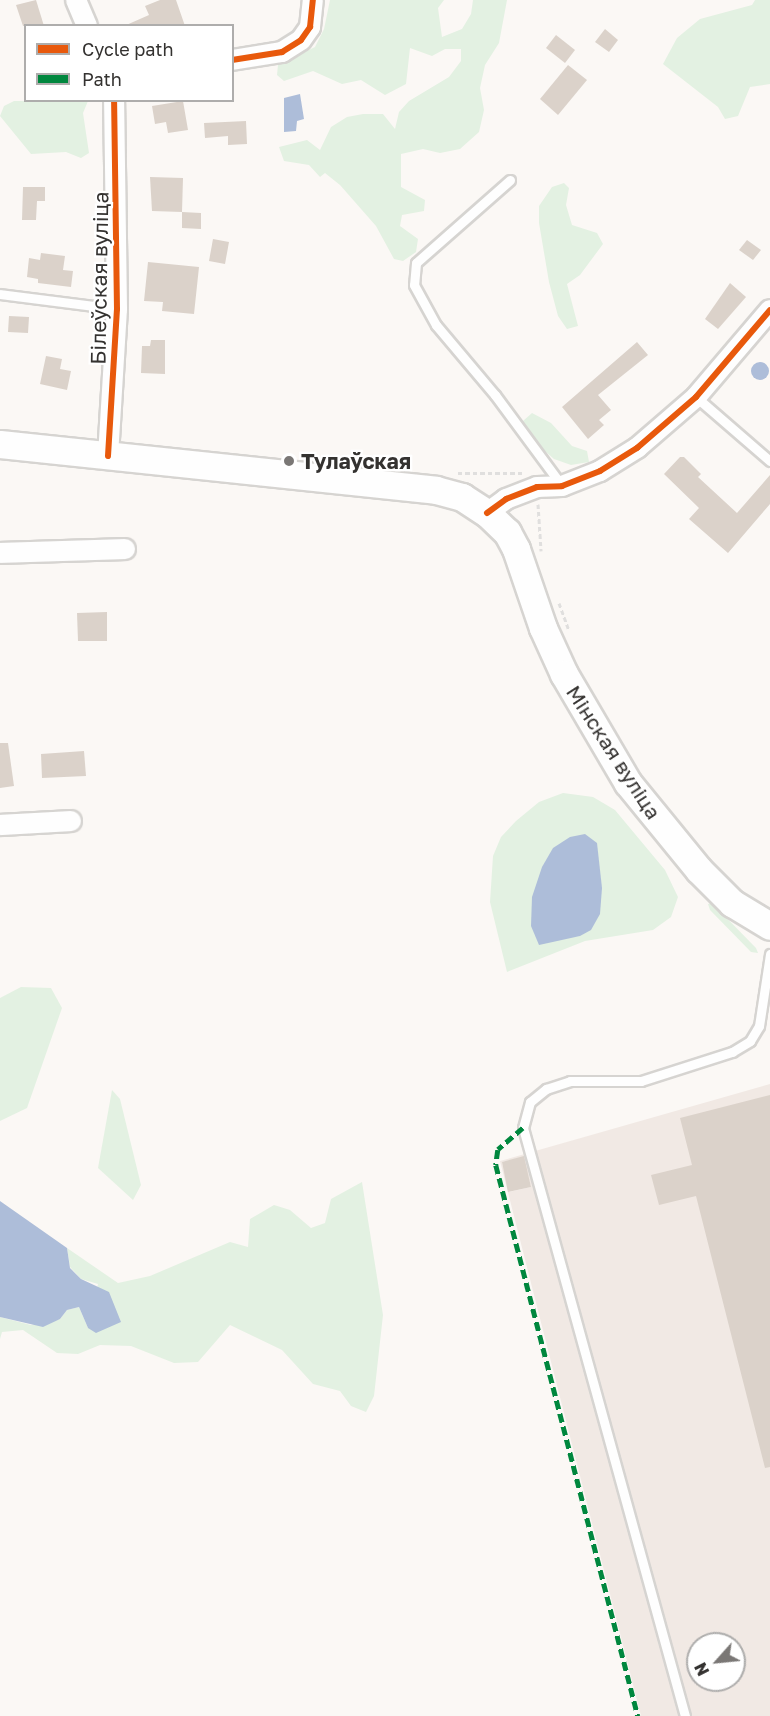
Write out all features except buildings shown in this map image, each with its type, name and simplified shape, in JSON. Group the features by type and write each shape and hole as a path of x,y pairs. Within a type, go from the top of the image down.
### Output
{"main road":[{"name":"Мінская вуліца","path":"0,444 436,490 462,497 487,513 507,532 516,549 543,628 564,674 628,783 707,878 732,903 770,926"}],"street":[{"path":"76,0 86,24"},
{"path":"234,60 282,51 301,40 310,27 313,0"},
{"name":"Білеўская вуліца","path":"108,456 117,309 114,102"},
{"path":"487,513 506,499 537,487 562,486 600,471 637,448 696,397 770,310"},
{"path":"0,553 125,549"},
{"path":"0,825 71,821"}],"lane":[{"path":"510,180 416,263 414,285 436,325 495,395 562,486"},
{"path":"0,294 117,309"},
{"path":"696,397 770,461"},
{"path":"685,1716 523,1128 530,1102 546,1089 570,1081 641,1081 732,1052 750,1041 759,1026 770,954"}],"path":[{"path":"538,496 542,560"},
{"path":"555,593 572,637"}],"shaded area":[{"path":"770,1084 770,1716 641,1716 500,1161","holes":["523,1157 531,1187 509,1192 502,1162"]}],"green space":[{"path":"330,0 444,0 438,8 442,37 462,29 471,14 473,0 507,0 499,43 485,65 480,88 484,110 479,132 460,149 440,153 423,149 401,154 401,187 425,200 424,211 402,215 400,226 418,239 416,252 403,261 394,259 376,226 340,185 325,173 320,177 309,165 284,161 279,147 307,140 320,150 331,127 347,117 363,114 383,114 395,129 399,112 409,101 449,77 461,61 461,49 445,49 432,56 410,48 406,84 385,95 361,80 342,84 313,71 284,81 277,75 278,65 315,47 324,29"},
{"path":"755,0 770,0 770,84 750,87 738,116 725,119 718,107 663,64 677,38 700,19 752,5"},
{"path":"14,101 88,102 83,113 89,153 81,158 66,152 31,154 0,116 4,106"},
{"path":"564,183 569,188 566,205 572,225 597,233 603,244 580,275 567,284 578,326 567,329 558,316 549,282 539,223 539,206 552,187"},
{"path":"532,413 551,423 572,446 587,451 589,462 571,465 554,459 531,439 523,421"},
{"path":"563,793 593,797 615,810 665,870 678,897 671,917 653,930 585,941 507,972 490,902 493,856 501,837 539,802","holes":["532,897 580,936 560,938"]},
{"path":"712,903 756,948 758,953 751,952 710,910 708,904"},
{"path":"21,987 51,988 62,1008 27,1108 0,1121 0,998"},
{"path":"112,1090 120,1099 141,1185 133,1200 98,1168"},
{"path":"362,1182 383,1315 374,1396 366,1412 351,1406 340,1391 313,1384 282,1350 230,1325 198,1362 174,1363 131,1346 100,1345 78,1354 57,1353 23,1330 2,1332 0,1339 0,1317 31,1325 60,1319 67,1310 79,1307 88,1328 98,1284 81,1279 70,1267 67,1248 118,1283 150,1276 230,1242 248,1247 250,1219 274,1205 290,1210 311,1228 325,1223 331,1199"}],"water":[{"path":"300,94 304,119 297,121 296,131 284,132 284,98"},
{"path":"756,362 764,362 769,367 767,378 756,380 751,375 751,367"},
{"path":"585,834 597,843 602,888 600,914 591,930 580,936 539,945 531,926 532,897 542,867 553,848 570,837"},
{"path":"0,1201 67,1248 70,1268 81,1279 109,1292 121,1322 96,1333 88,1328 79,1307 67,1310 60,1319 43,1327 0,1317"}],"marked path":[{"path":"523,1128 498,1150 496,1165 638,1716"}],"cycle path":[{"path":"234,60 282,52 301,40 310,27 313,0"},
{"path":"108,456 117,309 114,102"},
{"path":"487,513 506,499 537,487 562,486 600,471 637,448 696,397 770,310"}],"place":[{"name":"Тулаўская","path":"289,461"}]}
